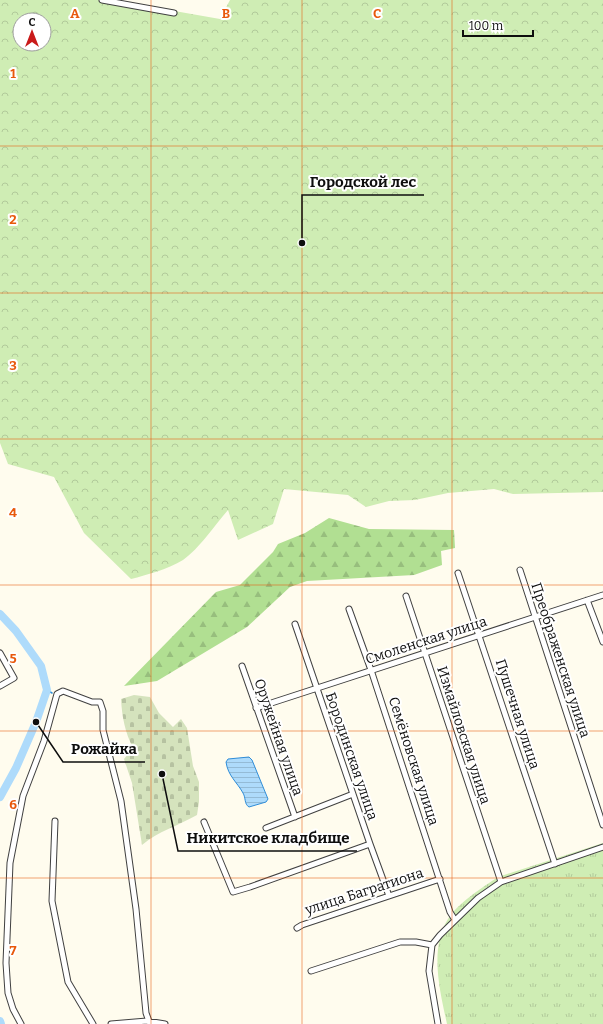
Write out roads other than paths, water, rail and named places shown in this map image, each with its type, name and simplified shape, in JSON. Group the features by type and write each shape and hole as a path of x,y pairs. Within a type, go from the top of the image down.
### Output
{"street":[{"path":"102,0 174,13"},
{"name":"Преображенская улица","path":"520,570 603,825"},
{"name":"Пушечная улица","path":"458,573 555,864"},
{"name":"Смоленская улица","path":"256,708 603,595"},
{"name":"Измайловская улица","path":"406,596 501,882"},
{"path":"588,600 603,642"},
{"name":"Семёновская улица","path":"349,609 371,670 450,912 455,920"},
{"name":"Бородинская улица","path":"294,624 352,794 389,896"},
{"path":"0,653 14,678 0,686"},
{"name":"Оружейная улица","path":"242,666 295,817"},
{"path":"21,1024 13,1009 8,992 6,963 10,863 23,796 44,741 52,704 57,694 63,691 92,702 100,702 103,711 103,730 121,801 136,909 148,1022"},
{"path":"266,828 352,794"},
{"path":"55,821 52,901 68,982 93,1024"},
{"path":"204,822 233,892 370,844"},
{"path":"438,1024 429,971 432,945 455,920 478,898 501,882 603,848"},
{"name":"улица Багратиона","path":"297,928 302,925 440,879"},
{"path":"310,971 400,942 416,942 432,945"},
{"path":"110,1024 148,1022 165,1024"}],"water":[{"path":"249,757 252,760 268,799 266,802 249,807 246,804 243,793 233,779 226,762 228,759"}],"waterway":[{"path":"0,614 16,631 41,666 47,690 36,722 16,768 0,797"},
{"path":"47,690 52,693"}],"place":[{"name":"Городской лес","path":"302,243"},
{"name":"Рожайка","path":"36,722"},
{"name":"Никитское кладбище","path":"162,774"}]}
